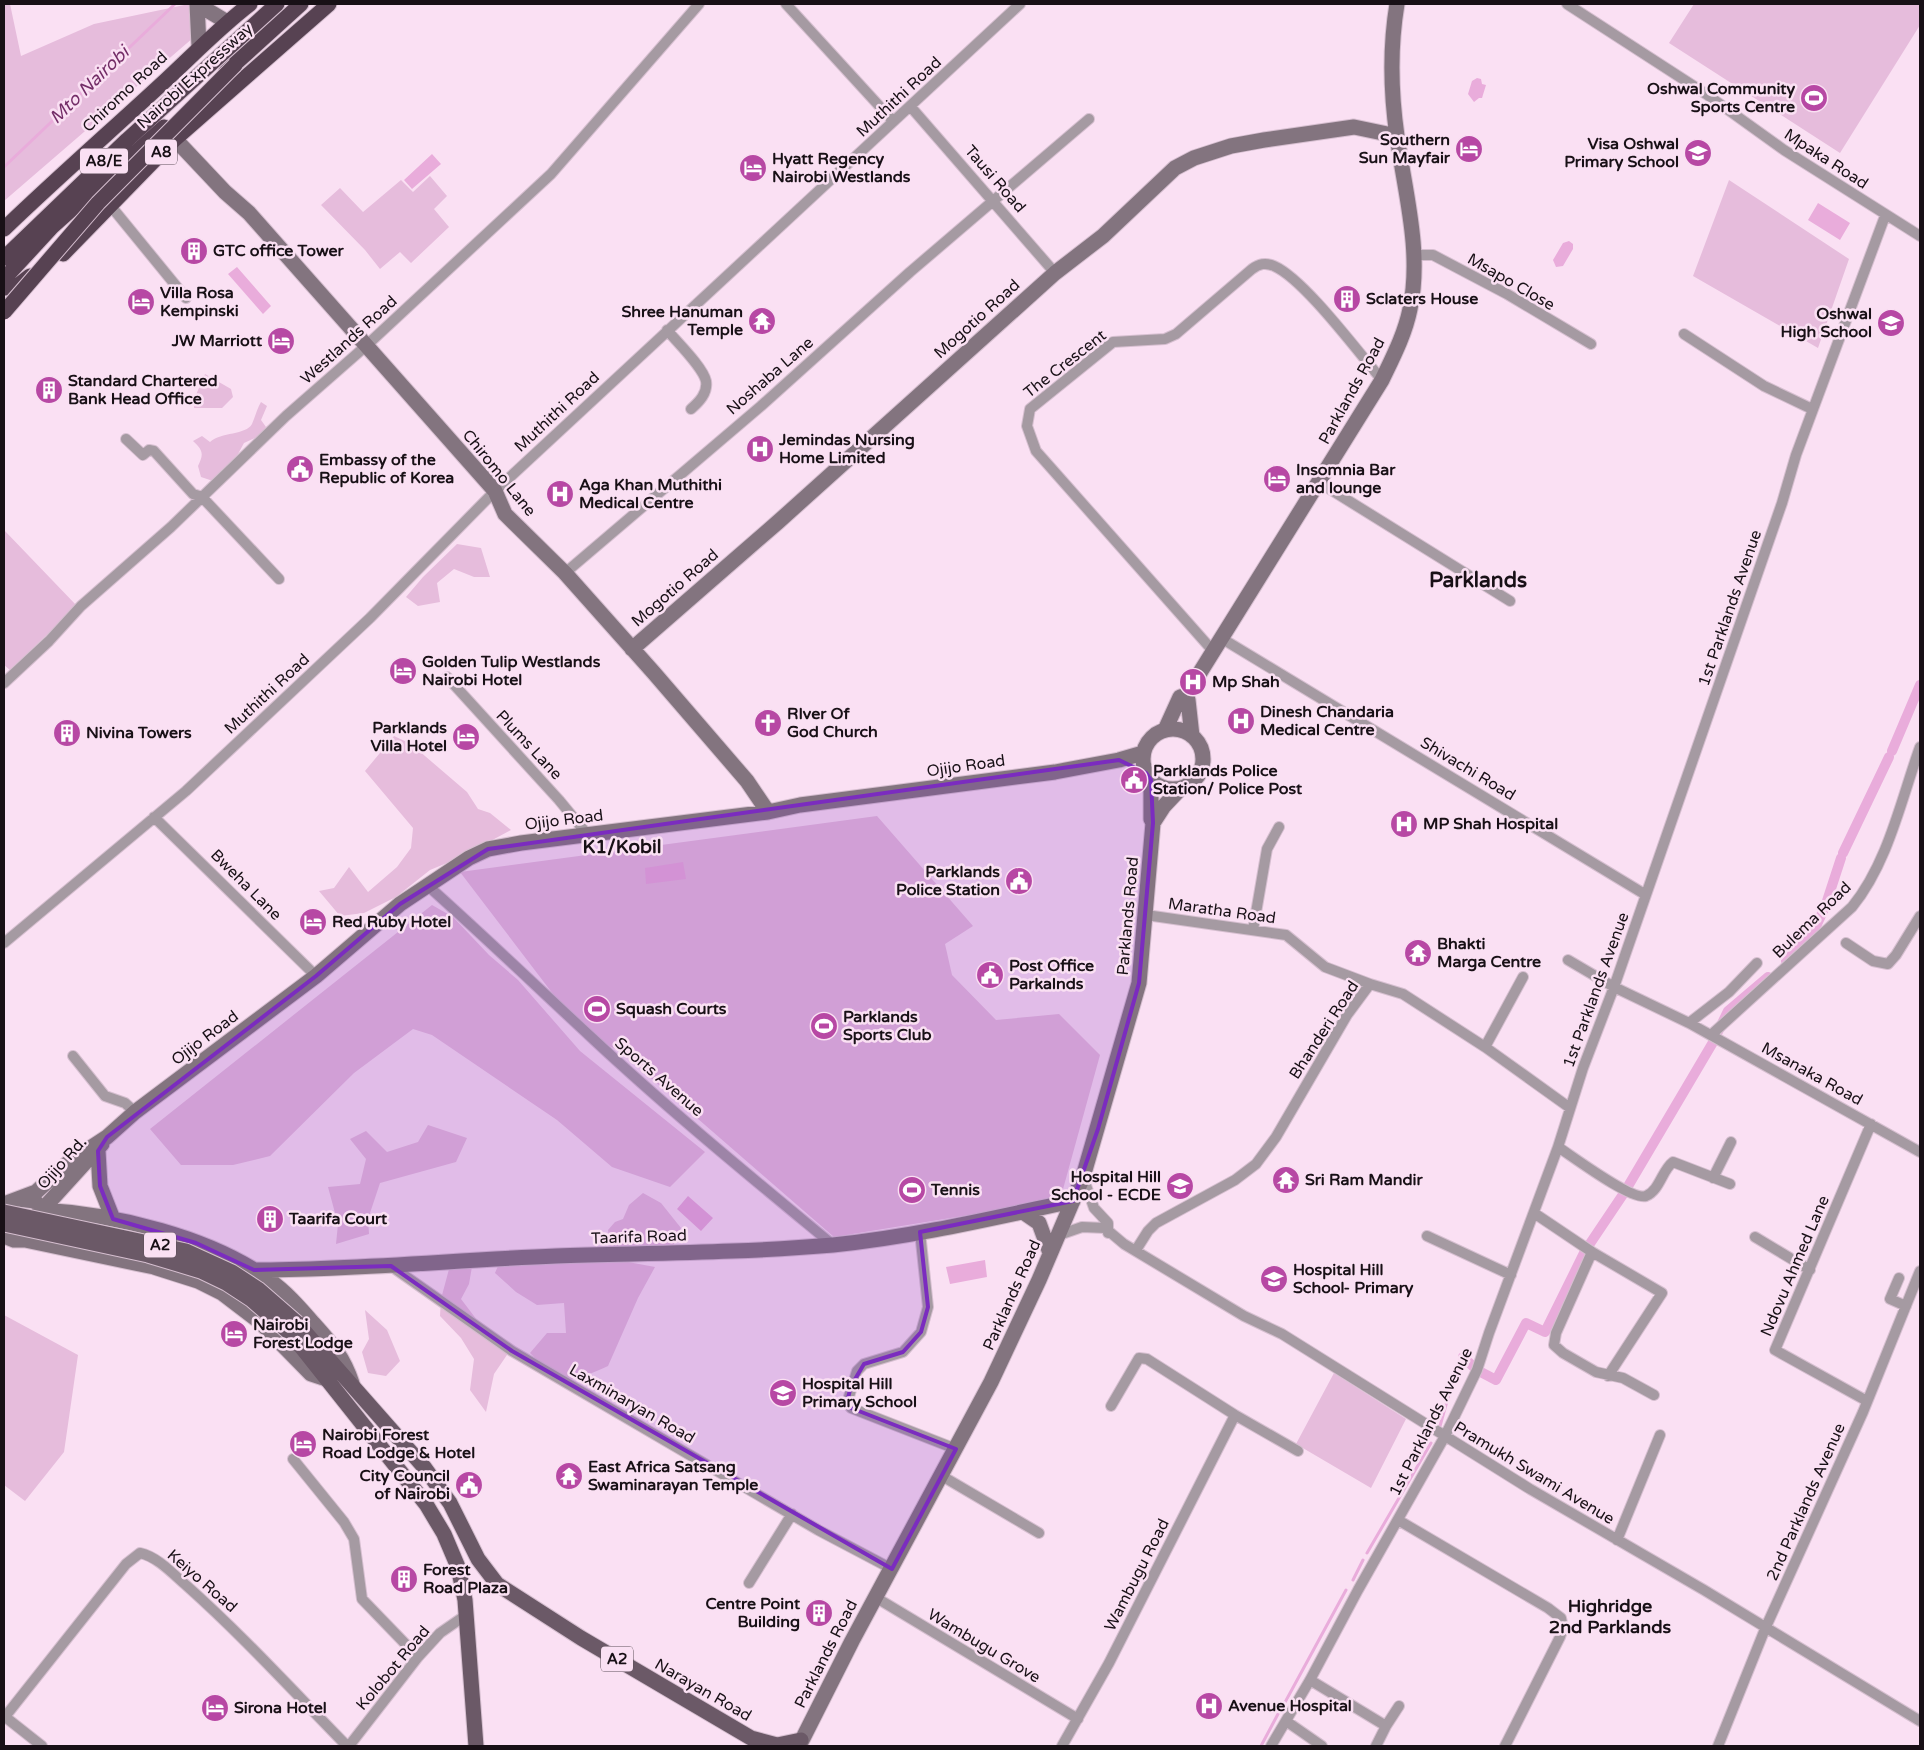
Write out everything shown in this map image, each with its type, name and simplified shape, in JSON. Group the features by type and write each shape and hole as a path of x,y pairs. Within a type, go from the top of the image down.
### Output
{"highway":[{"name":"Chiromo Road","path":"4,229 64,171 167,79 199,46 250,4"},
{"name":"Nairobi Expressway","path":"4,258 127,140 277,4"},
{"name":"Nairobi Expressway","path":"4,279 52,228 301,4"},
{"name":"A8","path":"4,311 24,296 175,138 329,4"},
{"path":"4,311 98,203 235,65"},
{"path":"4,288 16,287 67,241 94,221"}],"main road":[{"path":"197,4 227,22"},
{"path":"197,4 199,46"},
{"name":"Parklands Road","path":"1165,730 1180,697 1186,696 1320,483 1382,380 1398,348 1408,320 1414,282 1415,255 1397,136 1393,48 1397,4"},
{"name":"Mogotio Road","path":"632,649 778,522 1055,273 1103,236 1175,168 1194,158 1231,146 1354,127 1397,136"},
{"name":"Chiromo Lane","path":"175,138 225,192 249,213 367,345 494,491 505,514 565,573 747,781 768,812"},
{"path":"1119,760 1148,776 1160,786 1170,789 1181,788 1189,784 1201,770 1202,752 1192,736 1186,696"},
{"path":"1148,776 1143,763 1143,753 1148,742 1155,734 1175,729 1192,736"},
{"name":"Ojijo Road","path":"107,1137 135,1112 316,976 400,904 469,858 488,850 587,834 768,812 800,805 1055,772 1119,760 1143,753"},
{"name":"Parklands Road","path":"1148,776 1151,819 1154,823"},
{"name":"Parklands Road","path":"800,1743 875,1597 942,1476 1016,1331 1083,1177 1139,982 1154,823 1164,806 1181,788"},
{"name":"Ojijo Rd.","path":"4,1250 35,1237 44,1230 46,1219 42,1210 98,1151 107,1137"},
{"name":"Ojijo Rd.","path":"8,1200 36,1192 69,1162 107,1137"},
{"path":"98,1151 100,1186 113,1219"},
{"path":"8,1200 35,1202 42,1210 78,1212 137,1224 196,1243 254,1270 287,1294 337,1350 352,1383"},
{"name":"Taarifa Road","path":"254,1270 310,1270 554,1256 726,1252 833,1245 920,1232 1072,1201"},
{"name":"A2","path":"4,1212 186,1251 232,1272 258,1290 294,1328 352,1383"},
{"path":"1023,1212 1033,1217 1039,1223 1050,1253"},
{"name":"A2","path":"4,1224 148,1255 201,1270 226,1283 294,1328 329,1380 426,1504 444,1534 458,1566 465,1600 476,1746"},
{"path":"4,1236 14,1240 25,1240 154,1267 198,1281 222,1293 260,1322 311,1374 329,1380"},
{"path":"287,1294 298,1278 310,1270"},
{"name":"Narayan Road","path":"352,1383 441,1489 487,1573 497,1584 528,1605 754,1742 776,1745 800,1743"}],"street":[{"name":"Westlands Road","path":"4,683 49,641 81,606 202,497 286,416 367,345 551,174 699,4"},
{"path":"786,4 893,121"},
{"name":"Muthithi Road","path":"4,943 186,791 342,645 494,491 1020,4"},
{"name":"Mpaka Road","path":"1567,4 1706,94 1799,160 1885,216 1920,236"},
{"name":"Tausi Road","path":"910,106 1055,273"},
{"name":"Noshaba Lane","path":"565,573 761,406 993,200 1088,119"},
{"path":"110,206 186,298"},
{"name":"1st Parklands Avenue","path":"1271,1746 1310,1680 1445,1436 1485,1349 1489,1333 1558,1147 1570,1108 1777,519 1812,409 1885,216"},
{"name":"Msapo Close","path":"1415,255 1433,255 1507,294 1591,344"},
{"name":"The Crescent","path":"1213,651 1036,451 1027,426 1030,409 1113,342 1157,340 1176,334 1252,269 1262,264 1274,266 1300,286 1382,380"},
{"path":"667,330 702,372 706,381 704,393 691,409"},
{"path":"1684,334 1764,386 1812,409"},
{"path":"126,439 143,455 149,450 154,451 193,494 202,497 279,579"},
{"path":"1320,483 1510,601"},
{"name":"Shivachi Road","path":"1221,638 1646,895"},
{"name":"Plums Lane","path":"447,677 560,800 587,834"},
{"name":"Bulema Road","path":"1711,1035 1852,907 1866,890 1891,830 1920,747"},
{"name":"Bweha Lane","path":"154,817 316,976"},
{"path":"1253,930 1267,850 1279,827"},
{"name":"Sports Avenue","path":"427,886 491,941 591,1037 730,1160 833,1245"},
{"name":"Maratha Road","path":"1146,915 1286,935 1325,967 1370,984"},
{"path":"1846,943 1873,961 1888,964 1896,956 1920,916"},
{"name":"Msanaka Road","path":"1568,960 1614,987 1689,1023 1920,1152"},
{"path":"1689,1023 1729,992 1757,963"},
{"path":"1485,1047 1523,977"},
{"name":"Bhanderi Road","path":"1136,1250 1148,1231 1156,1224 1235,1180 1256,1164 1276,1137 1347,1015 1370,984 1403,994 1485,1047 1570,1108"},
{"path":"73,1056 105,1096 125,1103 135,1112"},
{"name":"Ndovu Ahmed Lane","path":"1867,1401 1775,1350 1871,1124"},
{"path":"1713,1178 1732,1142"},
{"path":"1558,1147 1625,1190 1640,1196 1646,1196 1654,1190 1673,1162 1730,1184"},
{"path":"1083,1177 1089,1200 1108,1223 1108,1233"},
{"path":"1534,1213 1592,1252 1662,1293 1608,1376"},
{"name":"Pramukh Swami Avenue","path":"1059,1235 1090,1226 1105,1228 1108,1233 1244,1316 1282,1334 1445,1436 1920,1721"},
{"path":"920,1232 928,1307 924,1326 903,1352 864,1364 857,1371 847,1403 851,1408 956,1449"},
{"path":"1427,1236 1511,1276"},
{"path":"1755,1237 1810,1270"},
{"path":"1592,1252 1556,1333 1554,1345 1588,1368 1608,1376 1623,1378 1654,1395"},
{"name":"Laxminaryan Road","path":"391,1266 512,1351 792,1514 892,1569"},
{"name":"2nd Parklands Avenue","path":"1718,1746 1765,1629 1867,1401 1920,1271"},
{"path":"1899,1278 1890,1299 1906,1306"},
{"path":"1111,1406 1139,1358 1147,1358 1235,1415 1298,1451"},
{"name":"Wambugu Road","path":"1062,1746 1109,1663 1235,1415"},
{"path":"1617,1540 1660,1435"},
{"path":"293,1459 344,1522 354,1539 362,1599 418,1657"},
{"path":"942,1476 1039,1533"},
{"path":"749,1583 792,1514"},
{"path":"1398,1520 1548,1608 1561,1618 1563,1628 1560,1637 1505,1746"},
{"name":"Keiyo Road","path":"4,1717 126,1564 140,1553 148,1555 164,1565 221,1616 348,1746"},
{"name":"Wambugu Grove","path":"875,1597 1078,1719"},
{"name":"Kolobot Road","path":"348,1746 418,1657 440,1633 466,1615"},
{"path":"1310,1680 1386,1726"},
{"path":"1376,1746 1399,1706"},
{"path":"4,1717 42,1746"},
{"path":"1286,1721 1322,1746"}],"highlighted area":[{"path":"1119,760 1146,773 1151,780 1153,823 1139,983 1098,1129 1073,1201 920,1232 928,1307 921,1332 903,1352 864,1364 851,1386 846,1406 956,1449 892,1569 512,1351 391,1266 254,1270 196,1243 113,1219 100,1186 98,1151 107,1137 316,976 400,904 488,849"}],"shaded area":[{"path":"4,4 10,4 21,56 94,24 189,4 201,31 4,201"},
{"name":"Oshwal Community Sports Centre","path":"1694,4 1920,4 1920,25 1840,153 1669,43"},
{"path":"1477,78 1481,79 1482,84 1486,85 1482,98 1474,102 1468,94 1472,81"},
{"path":"432,154 441,164 412,189 404,180"},
{"path":"430,176 447,196 434,209 449,227 411,263 400,252 380,269 365,250 321,205 340,188 363,212 401,180 413,192"},
{"path":"1729,180 1849,259 1818,348 1693,276"},
{"path":"1818,203 1850,223 1840,240 1808,220"},
{"path":"1569,241 1573,244 1573,249 1563,266 1556,267 1553,260 1563,243"},
{"path":"237,267 271,306 263,314 228,274"},
{"path":"205,374 231,389 233,397 222,408 194,408 195,397"},
{"path":"261,402 267,406 261,420 266,427 259,436 244,443 238,454 213,481 201,477 198,466 202,452 193,441 202,436 210,442 249,428"},
{"path":"4,530 77,606 10,670 4,665"},
{"path":"457,544 481,548 490,577 474,577 454,569 437,583 440,602 418,606 406,597 423,577"},
{"path":"394,736 411,744 467,792 478,809 490,813 511,830 459,858 430,870 396,897 364,913 340,916 319,891 334,888 349,867 368,892 397,867 411,848 413,828 365,771"},
{"name":"Parklands Sports Club","path":"877,816 973,926 945,944 952,975 996,1020 1059,1014 1100,1055 1060,1200 834,1237 621,1052 582,1032 460,872"},
{"path":"683,862 686,879 646,884 645,868"},
{"path":"432,905 453,917 489,955 518,980 580,1051 705,1152 670,1187 612,1167 557,1120 432,1035 413,1029 354,1073 270,1156 233,1165 181,1165 150,1129"},
{"path":"428,1125 467,1138 456,1162 380,1183 368,1219 369,1234 336,1244 338,1224 328,1187 360,1184 366,1159 350,1139 366,1131 387,1152 418,1142"},
{"path":"643,1193 661,1203 681,1228 673,1246 611,1249 608,1230 615,1222 623,1219 629,1205"},
{"path":"688,1196 713,1218 701,1231 677,1209"},
{"path":"504,1252 574,1252 655,1267 638,1298 608,1366 574,1379 566,1379 550,1372 530,1353 547,1333 566,1333 564,1303 537,1305 516,1292 495,1273"},
{"path":"474,1255 469,1284 461,1299 480,1324 511,1349 494,1374 486,1412 470,1390 474,1359 461,1338 440,1316 441,1299 452,1258"},
{"path":"985,1260 987,1277 950,1284 946,1267"},
{"path":"365,1310 387,1330 400,1361 386,1376 368,1373 362,1352 369,1339"},
{"path":"4,1315 78,1355 64,1452 25,1501 4,1485"},
{"path":"1334,1373 1406,1419 1371,1488 1296,1444"}],"waterway":[{"name":"Mto Nairobi","path":"4,167 175,4"},
{"path":"1892,751 1920,685"},
{"path":"1843,853 1889,757"},
{"path":"1786,961 1817,924 1825,907 1841,858"},
{"path":"1463,1357 1477,1370 1496,1380 1526,1323 1545,1332 1585,1251 1624,1193 1712,1044 1728,1011 1768,977"},
{"path":"1440,1426 1451,1387 1463,1357"},
{"path":"1367,1553 1431,1443"},
{"path":"1353,1580 1363,1560"},
{"path":"1283,1706 1346,1590"},
{"path":"1261,1746 1278,1714"}],"place":[{"name":"Oshwal Community Sports Centre","path":"1814,98"},
{"name":"Southern Sun Mayfair","path":"1469,149"},
{"name":"Visa Oshwal Primary School","path":"1698,153"},
{"name":"Hyatt Regency Nairobi Westlands","path":"753,168"},
{"name":"GTC office Tower","path":"194,251"},
{"name":"Sclaters House","path":"1347,299"},
{"name":"Villa Rosa Kempinski","path":"141,302"},
{"name":"Shree Hanuman Temple","path":"762,321"},
{"name":"Oshwal High School","path":"1891,323"},
{"name":"JW Marriott","path":"281,341"},
{"name":"Standard Chartered Bank Head Office","path":"49,390"},
{"name":"Jemindas Nursing Home Limited","path":"760,449"},
{"name":"Embassy of the Republic of Korea","path":"300,469"},
{"name":"Insomnia Bar and lounge","path":"1277,479"},
{"name":"Aga Khan Muthithi Medical Centre","path":"560,494"},
{"name":"Golden Tulip Westlands Nairobi Hotel","path":"403,671"},
{"name":"Mp Shah","path":"1193,682"},
{"name":"Dinesh Chandaria Medical Centre","path":"1241,721"},
{"name":"RIver Of God Church","path":"768,723"},
{"name":"Nivina Towers","path":"67,733"},
{"name":"Parklands Villa Hotel","path":"466,737"},
{"name":"Parklands Police Station/ Police Post","path":"1134,780"},
{"name":"MP Shah Hospital","path":"1404,824"},
{"name":"Parklands Police Station","path":"1019,881"},
{"name":"Red Ruby Hotel","path":"313,922"},
{"name":"Bhakti Marga Centre","path":"1418,953"},
{"name":"Post Office Parkalnds","path":"990,975"},
{"name":"Squash Courts","path":"597,1009"},
{"name":"Parklands Sports Club","path":"824,1026"},
{"name":"Sri Ram Mandir","path":"1286,1180"},
{"name":"Hospital Hill School - ECDE","path":"1180,1186"},
{"name":"Tennis","path":"912,1190"},
{"name":"Taarifa Court","path":"270,1219"},
{"name":"Hospital Hill School- Primary","path":"1274,1279"},
{"name":"Nairobi Forest Lodge","path":"234,1334"},
{"name":"Hospital Hill Primary School","path":"783,1393"},
{"name":"Nairobi Forest Road Lodge & Hotel","path":"303,1444"},
{"name":"East Africa Satsang Swaminarayan Temple","path":"569,1476"},
{"name":"City Council of Nairobi","path":"469,1485"},
{"name":"Forest Road Plaza","path":"404,1579"},
{"name":"Centre Point Building","path":"819,1613"},
{"name":"Avenue Hospital","path":"1209,1706"},
{"name":"Sirona Hotel","path":"215,1708"}],"district":[{"name":"Parklands","path":"1478,580"},
{"name":"K1/Kobil","path":"622,847"},
{"name":"Highridge 2nd Parklands","path":"1610,1616"}]}
